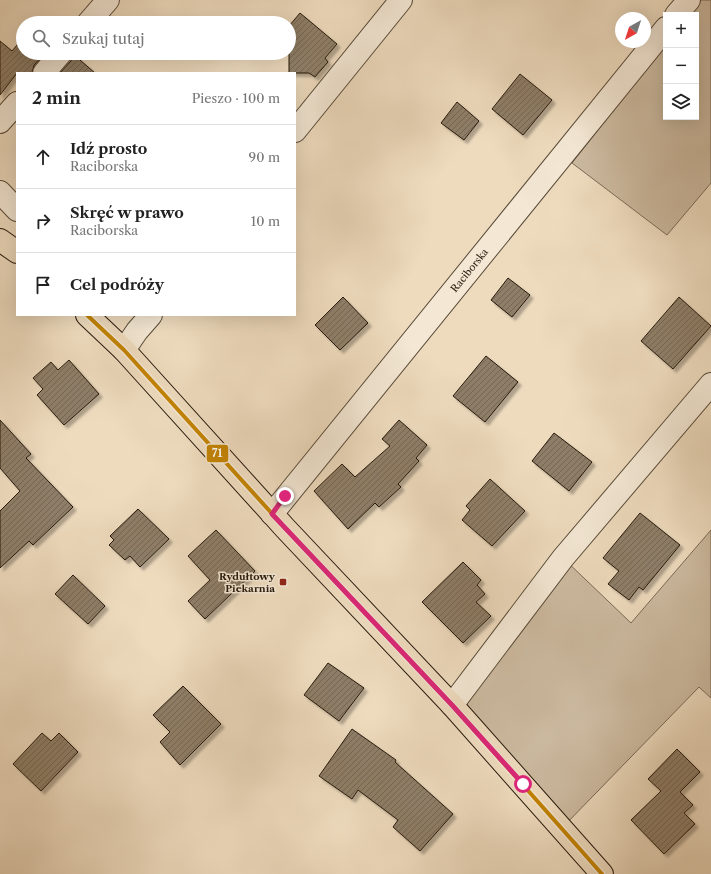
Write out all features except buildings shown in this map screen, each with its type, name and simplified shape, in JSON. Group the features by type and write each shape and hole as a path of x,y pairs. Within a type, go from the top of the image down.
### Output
{"main road":[{"path":"0,240 16,251"},
{"path":"88,316 124,350 272,514 452,705 602,874"}],"street":[{"path":"94,16 108,0"},
{"path":"296,130 402,0"},
{"path":"678,12 688,0"},
{"name":"Raciborska","path":"272,514 663,32"},
{"path":"45,72 55,60"},
{"path":"0,122 16,104"},
{"path":"0,192 16,209"},
{"path":"124,350 137,330 150,316"},
{"path":"452,705 563,558 711,384"}],"shaded area":[{"path":"701,0 711,0 711,183 667,235 572,163 663,48 663,120 699,120 699,12 691,12"},
{"path":"711,530 711,698 699,687 561,829 452,705 563,558 631,623"}],"transit line":[{"name":"71","path":"88,316 124,350 285,528 452,705 602,874"}],"place":[{"name":"Rydułtowy Piekarnia","path":"283,582"}],"route":[{"path":"285,496 272,514 452,705 523,784"}]}
